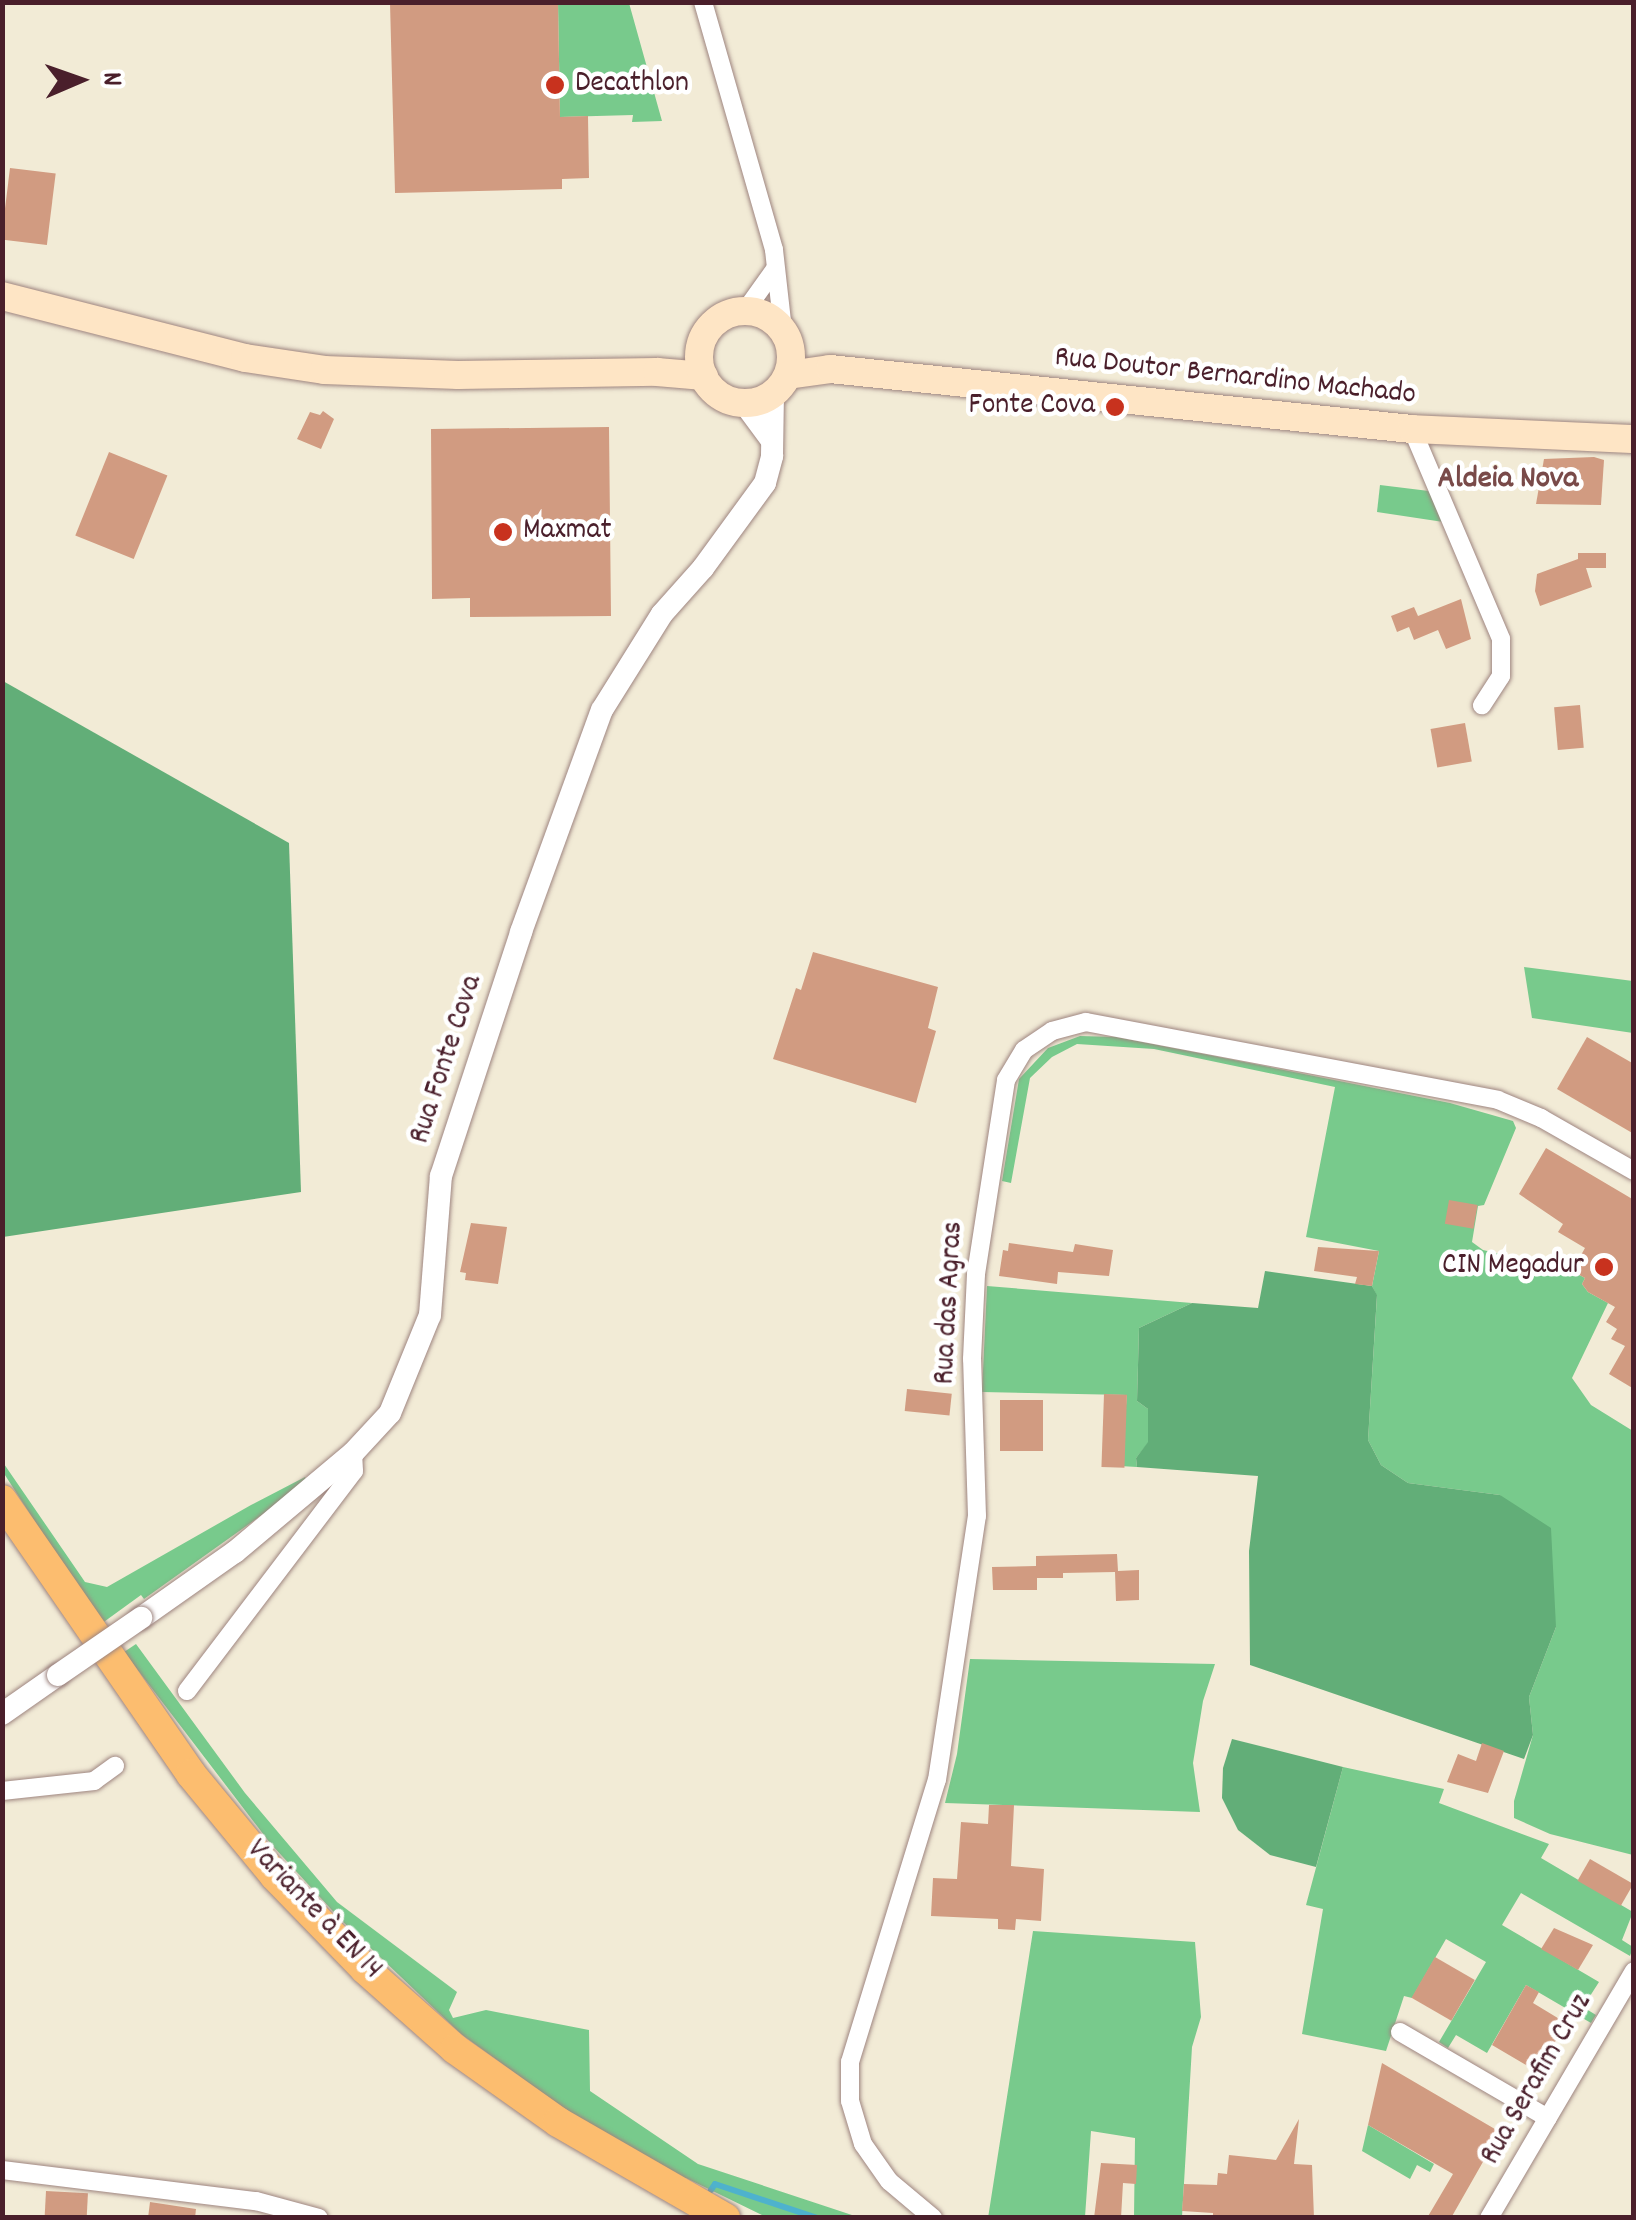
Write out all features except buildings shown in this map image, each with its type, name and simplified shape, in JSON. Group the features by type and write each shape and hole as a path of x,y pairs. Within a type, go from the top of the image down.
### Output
{"main road":[{"path":"2,296 245,358 324,370 458,375 657,372 704,376"},
{"path":"657,372 701,345 717,320 744,311 759,313 786,337 780,384 744,403 720,395 704,376 701,345"},
{"name":"Rua Doutor Bernardino Machado","path":"786,337 830,369"},
{"name":"Rua Doutor Bernardino Machado","path":"780,384 830,369 1412,429 1634,439"},
{"name":"Variante à EN 14","path":"2,1500 191,1774 275,1876 365,1969 455,2049 558,2122 725,2218"}],"street":[{"path":"703,2 769,231 786,337"},
{"path":"744,311 775,269"},
{"name":"Rua Fonte Cova","path":"188,1691 354,1471 353,1453 390,1413 430,1315 441,1176 521,932 602,710 662,614 703,568 765,483 780,384"},
{"path":"744,403 770,438"},
{"path":"1412,429 1497,622 1501,676 1482,705"},
{"name":"Rua das Agras","path":"933,2218 889,2181 855,2122 850,2062 937,1780 977,1516 972,1360 980,1239 1006,1080 1024,1050 1052,1031 1086,1022 1498,1100 1541,1118 1634,1171"},
{"path":"2,1714 236,1552 353,1453"},
{"path":"2,1792 94,1781 116,1766"},
{"name":"Rua Serafim Cruz","path":"1490,2218 1634,1970"},
{"path":"1400,2032 1548,2118"},
{"path":"2,2170 256,2201 319,2218"}],"green space":[{"path":"558,3 629,3 662,121 632,122 633,115 560,117"},
{"path":"1380,485 1437,492 1450,523 1377,512"},
{"path":"3,681 289,843 301,1192 3,1237"},
{"path":"1524,967 1633,981 1633,1033 1532,1018"},
{"path":"1080,1036 1116,1037 1209,1055 1450,1103 1513,1121 1516,1128 1484,1205 1478,1206 1472,1242 1483,1250 1572,1271 1585,1278 1582,1284 1588,1292 1608,1303 1572,1378 1591,1405 1633,1431 1633,1855 1550,1834 1514,1818 1514,1801 1533,1735 1529,1697 1556,1627 1500,1495 1408,1483 1381,1465 1368,1440 1377,1296 1372,1286 1379,1251 1306,1237 1335,1087 1154,1049 1077,1044 1052,1057 1030,1078 1011,1183 1002,1181 1019,1079 1048,1048"},
{"path":"1265,1271 1372,1286 1377,1295 1368,1440 1381,1465 1408,1483 1500,1495 1551,1528 1556,1627 1529,1697 1533,1735 1524,1759 1250,1665 1249,1551 1258,1476 1137,1467 1136,1458 1148,1442 1148,1409 1137,1401 1139,1328 1192,1303 1258,1308"},
{"path":"987,1286 1192,1303 1139,1328 1137,1401 1148,1409 1148,1443 1136,1458 1137,1467 1120,1466 1127,1395 982,1392"},
{"path":"2,1461 85,1582 107,1587 251,1505 305,1477 308,1482 144,1599 141,1595 101,1624 3,1472"},
{"path":"136,1644 245,1793 337,1902 457,1992 449,2010 453,2018 486,2010 589,2030 590,2091 698,2164 858,2217 766,2217 686,2178 679,2179 580,2120 461,2034 341,1920 270,1843 124,1652"},
{"path":"970,1659 1215,1664 1203,1701 1193,1763 1200,1812 945,1803 957,1754"},
{"path":"1232,1739 1343,1767 1316,1867 1270,1855 1238,1830 1222,1798 1223,1768"},
{"path":"1343,1767 1444,1789 1439,1803 1549,1844 1541,1858 1633,1912 1622,1940 1633,1947 1630,1956 1521,1893 1502,1925 1599,1982 1583,2007 1596,2015 1591,2023 1526,1985 1487,2053 1456,2035 1448,2048 1439,2042 1486,1962 1446,1939 1412,1998 1404,1996 1386,2051 1302,2034 1323,1909 1306,1905"},
{"path":"1033,1931 1195,1942 1201,2017 1192,2047 1182,2217 1134,2217 1135,2138 1091,2131 1085,2217 988,2218"},
{"path":"1368,2125 1434,2164 1430,2172 1417,2165 1410,2179 1362,2151"}],"waterway":[{"path":"711,2190 715,2184 817,2218"}],"place":[{"name":"Decathlon","path":"555,85"},
{"name":"Fonte Cova","path":"1115,407"},
{"name":"Maxmat","path":"503,532"},
{"name":"CIN Megadur","path":"1604,1267"}],"district":[{"name":"Aldeia Nova","path":"1508,480"}]}
